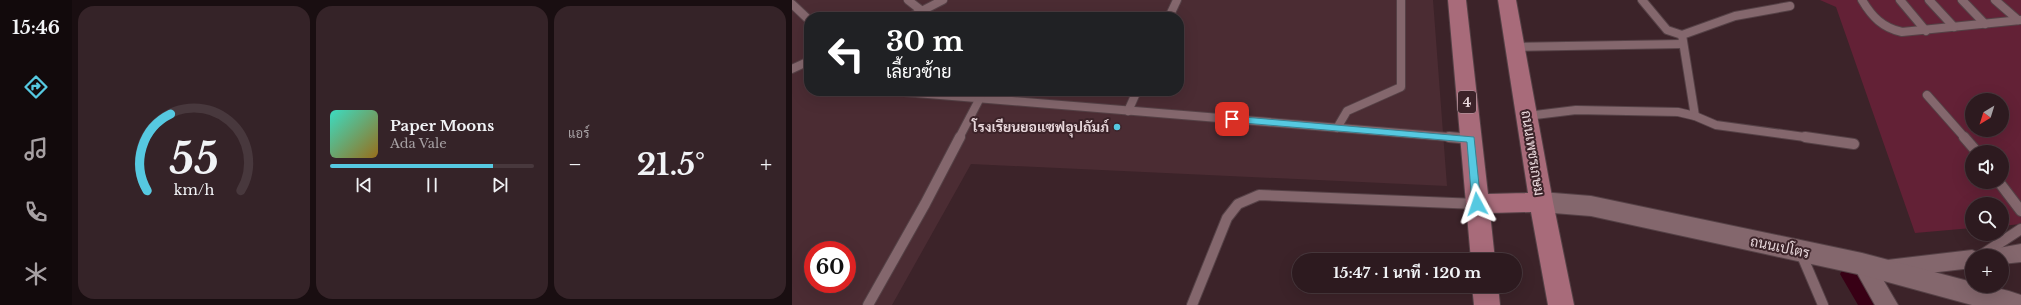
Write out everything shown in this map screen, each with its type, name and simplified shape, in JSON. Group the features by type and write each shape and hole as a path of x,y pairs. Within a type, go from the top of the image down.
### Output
{"main road":[{"name":"4","path":"1457,0 1482,253"},
{"name":"ถนนเพชรเกษม","path":"1507,0 1541,202 1561,305"},
{"path":"1477,204 1541,202"},
{"path":"1486,293 1488,305"}],"street":[{"name":"ถนนเปโตร","path":"1541,202 1591,206 1800,251 1882,269 2016,305"},
{"path":"2009,254 2021,253"},
{"path":"1887,305 1882,269 1965,260"}],"lane":[{"path":"908,0 922,11 943,0"},
{"path":"1171,12 1177,0"},
{"path":"1337,128 1348,110 1401,87 1401,0"},
{"path":"1642,0 1667,30 1682,40 1695,116"},
{"path":"1862,0 1877,21 1885,28 1902,32 1926,31 2020,20"},
{"path":"1900,0 1926,31"},
{"path":"1929,0 1954,27"},
{"path":"1962,0 1985,24"},
{"path":"1995,0 2020,20"},
{"path":"792,4 804,15"},
{"path":"1515,47 1682,40 1715,21 1734,15 1790,6"},
{"path":"792,69 804,63"},
{"path":"1927,95 1971,145"},
{"path":"955,96 1471,139"},
{"path":"1128,111 1135,96"},
{"path":"868,305 925,204 980,98"},
{"path":"1527,116 1576,110 1678,112 1695,116 1716,125 1854,144"},
{"path":"2004,189 2021,211"},
{"path":"1192,305 1227,218 1238,204 1259,195 1477,204"},
{"path":"1991,249 2021,229"},
{"path":"1800,251 1823,305"}],"shaded area":[{"name":"โรงเรียนยอแซฟอุปถัมภ์","path":"792,0 1433,0 1447,186 971,164 892,305 792,305"},
{"path":"1820,0 2021,0 2021,224 2009,225 2009,197 1965,197 1965,229 1915,233 1836,7"}],"waterway":[{"path":"1871,305 1852,274 1882,271"}],"place":[{"name":"โรงเรียนยอแซฟอุปถัมภ์","path":"1117,127"}],"route":[{"path":"1232,119 1471,139 1477,204"}]}
